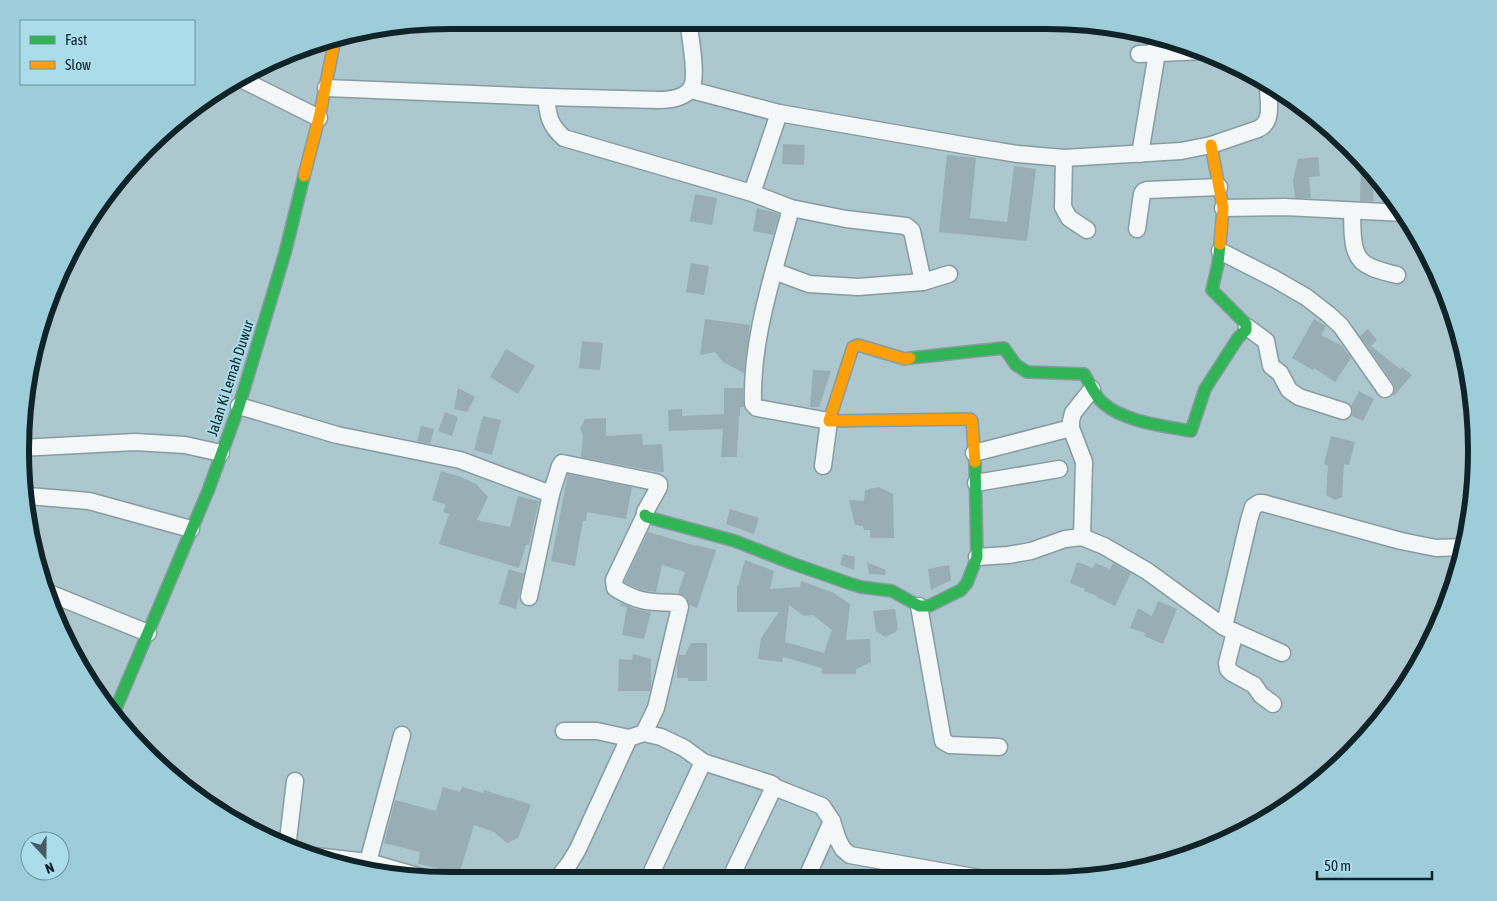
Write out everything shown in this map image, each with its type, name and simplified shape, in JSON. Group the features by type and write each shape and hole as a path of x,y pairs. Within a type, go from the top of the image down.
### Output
{"street":[{"path":"689,29 694,67 694,82 691,90"},
{"name":"Jalan Ki Lemah Duwur","path":"116,707 208,491 239,406 285,253 320,118 334,45"},
{"path":"1139,54 1156,46 1169,47"},
{"path":"1140,154 1156,46"},
{"path":"246,82 320,118"},
{"path":"326,88 658,100 671,99 691,90 779,113 992,150 1064,158 1180,151 1211,145 1258,129 1266,124 1269,116 1268,92"},
{"path":"546,97 548,114 553,126 564,138 752,193 791,208 846,220 906,226 912,232 923,282"},
{"path":"752,193 779,113"},
{"path":"1211,145 1223,208 1219,256 1212,290 1247,327 1266,341 1271,366 1280,373 1289,390 1299,397 1343,411"},
{"path":"1064,158 1062,207 1069,218 1087,230"},
{"path":"1137,230 1144,191 1219,186"},
{"path":"1223,208 1285,207 1395,213"},
{"path":"645,515 735,541 850,584 892,591 918,606 929,606 954,595 966,583 977,557 976,483 972,424 970,419 830,420 757,408 753,404 752,382 757,339 766,298 791,208"},
{"path":"1352,211 1356,255 1369,267 1397,275"},
{"path":"1219,256 1281,283 1306,297 1328,314 1341,326 1385,389"},
{"path":"774,271 809,284 858,287 923,282 948,274"},
{"path":"823,466 830,420 853,347 856,345 904,359 1004,348 1016,365 1026,372 1084,374 1102,403 1119,413 1136,420 1191,431 1205,389 1247,327"},
{"path":"1082,537 1084,462 1071,428 1073,413 1092,389"},
{"path":"239,406 337,435 460,460 551,494"},
{"path":"974,453 1071,428"},
{"path":"29,448 135,442 185,444 221,453"},
{"path":"529,597 551,494 562,463 659,484 659,488 645,512 614,580 614,585 615,588 630,597 640,600 677,603 679,604 680,614 645,725 578,848 563,872"},
{"path":"976,483 1059,469"},
{"path":"31,496 89,501 192,530"},
{"path":"1273,704 1261,695 1254,685 1232,673 1228,669 1227,663 1229,629 1249,520 1253,508 1263,503 1401,541 1436,548 1457,547"},
{"path":"977,557 1031,551 1065,539 1082,537 1104,546 1147,571 1229,629 1282,653"},
{"path":"55,595 148,633"},
{"path":"918,606 943,741 950,745 999,747"},
{"path":"564,731 597,731 645,725 661,737 684,748 703,762 772,784 774,787 822,806 832,821 843,849 850,855 945,872"},
{"path":"368,862 402,736"},
{"path":"652,872 703,762"},
{"path":"287,839 295,781"},
{"path":"733,872 774,787"},
{"path":"809,872 832,821"},
{"path":"350,860 368,862 385,867"}],"building":[{"path":"783,144 805,145 804,165 782,164"},
{"path":"947,155 976,158 970,218 1007,222 1014,166 1036,169 1027,241 939,232"},
{"path":"1318,157 1320,176 1309,177 1311,198 1295,198 1293,180 1298,159"},
{"path":"1361,169 1374,184 1373,201 1360,201"},
{"path":"695,194 717,198 712,225 690,221"},
{"path":"757,208 779,214 773,235 753,231"},
{"path":"691,263 709,266 704,295 686,292"},
{"path":"705,319 750,325 744,373 723,362 715,352 700,355"},
{"path":"1314,319 1326,326 1321,335 1342,346 1351,358 1335,382 1314,368 1313,370 1292,358"},
{"path":"1368,329 1377,340 1371,346 1400,369 1402,367 1412,375 1394,396 1395,389 1393,383 1360,336"},
{"path":"582,341 603,343 600,370 579,368"},
{"path":"506,349 535,366 518,394 490,377"},
{"path":"813,370 831,371 819,407 810,407"},
{"path":"458,388 475,397 467,412 454,409"},
{"path":"724,388 743,388 744,407 740,407 737,457 721,457 723,429 669,431 668,410 682,409 682,416 724,414"},
{"path":"1359,391 1374,399 1363,421 1352,416 1353,409 1351,406"},
{"path":"445,412 458,417 452,436 438,431"},
{"path":"483,416 501,420 492,455 474,450"},
{"path":"606,418 606,436 642,434 643,445 662,444 664,472 581,457 583,436 580,428 585,419"},
{"path":"421,426 434,429 430,444 417,441"},
{"path":"1331,436 1355,442 1349,465 1344,464 1342,497 1335,500 1326,495 1328,466 1324,464"},
{"path":"441,471 476,484 488,497 477,520 510,527 518,496 539,501 529,545 526,545 519,568 439,544 449,514 443,512 446,505 432,500"},
{"path":"568,474 632,487 626,519 587,512 586,521 583,521 575,566 551,561"},
{"path":"879,487 893,494 894,538 870,538 870,530 864,530 863,526 855,525 849,500 864,501 865,490"},
{"path":"730,509 759,518 754,534 726,524"},
{"path":"648,532 716,550 697,608 690,605 686,597 678,593 685,572 662,565 656,592 641,590 624,582"},
{"path":"843,554 855,557 854,570 840,565"},
{"path":"745,560 774,571 770,589 800,587 801,581 834,593 850,604 846,640 870,639 871,662 856,669 856,674 822,674 822,668 783,657 782,662 758,659 761,638 779,612 737,612 738,586","holes":["789,605 804,616 813,615 832,630 824,653 785,642"]},
{"path":"867,562 886,570 885,575 869,574"},
{"path":"1077,562 1093,568 1095,563 1110,569 1113,563 1131,573 1115,606 1070,583"},
{"path":"949,565 951,580 931,590 928,569"},
{"path":"509,569 524,574 516,609 499,604"},
{"path":"1158,601 1177,609 1163,644 1144,636 1145,633 1130,628 1138,608 1152,616"},
{"path":"621,603 635,609 651,612 644,639 622,635 627,607 620,606"},
{"path":"895,609 898,629 885,637 876,631 873,611"},
{"path":"691,643 707,643 707,681 688,681 688,678 677,678 679,655 685,655"},
{"path":"633,654 651,659 650,691 618,691 619,659 632,660"},
{"path":"443,787 460,792 462,787 483,793 484,790 531,805 518,838 507,843 494,832 474,825 460,872 437,872 438,868 418,864 420,852 384,843 395,800 436,811"}],"traffic: fast":[{"path":"116,707 208,491 239,406 285,253 304,176"},
{"path":"910,358 1004,348 1016,365 1027,372 1084,374 1100,401 1122,415 1157,425 1191,431 1205,389 1238,338 1246,330 1246,324 1212,290 1220,244"},
{"path":"645,515 735,541 851,584 892,591 919,606 929,606 961,590 967,583 977,557 975,462"}],"traffic: slow":[{"path":"304,176 319,118 334,45"},
{"path":"1211,145 1223,208 1220,244"},
{"path":"910,358 905,359 858,345 853,347 829,421 970,419 972,421 975,462"}]}
